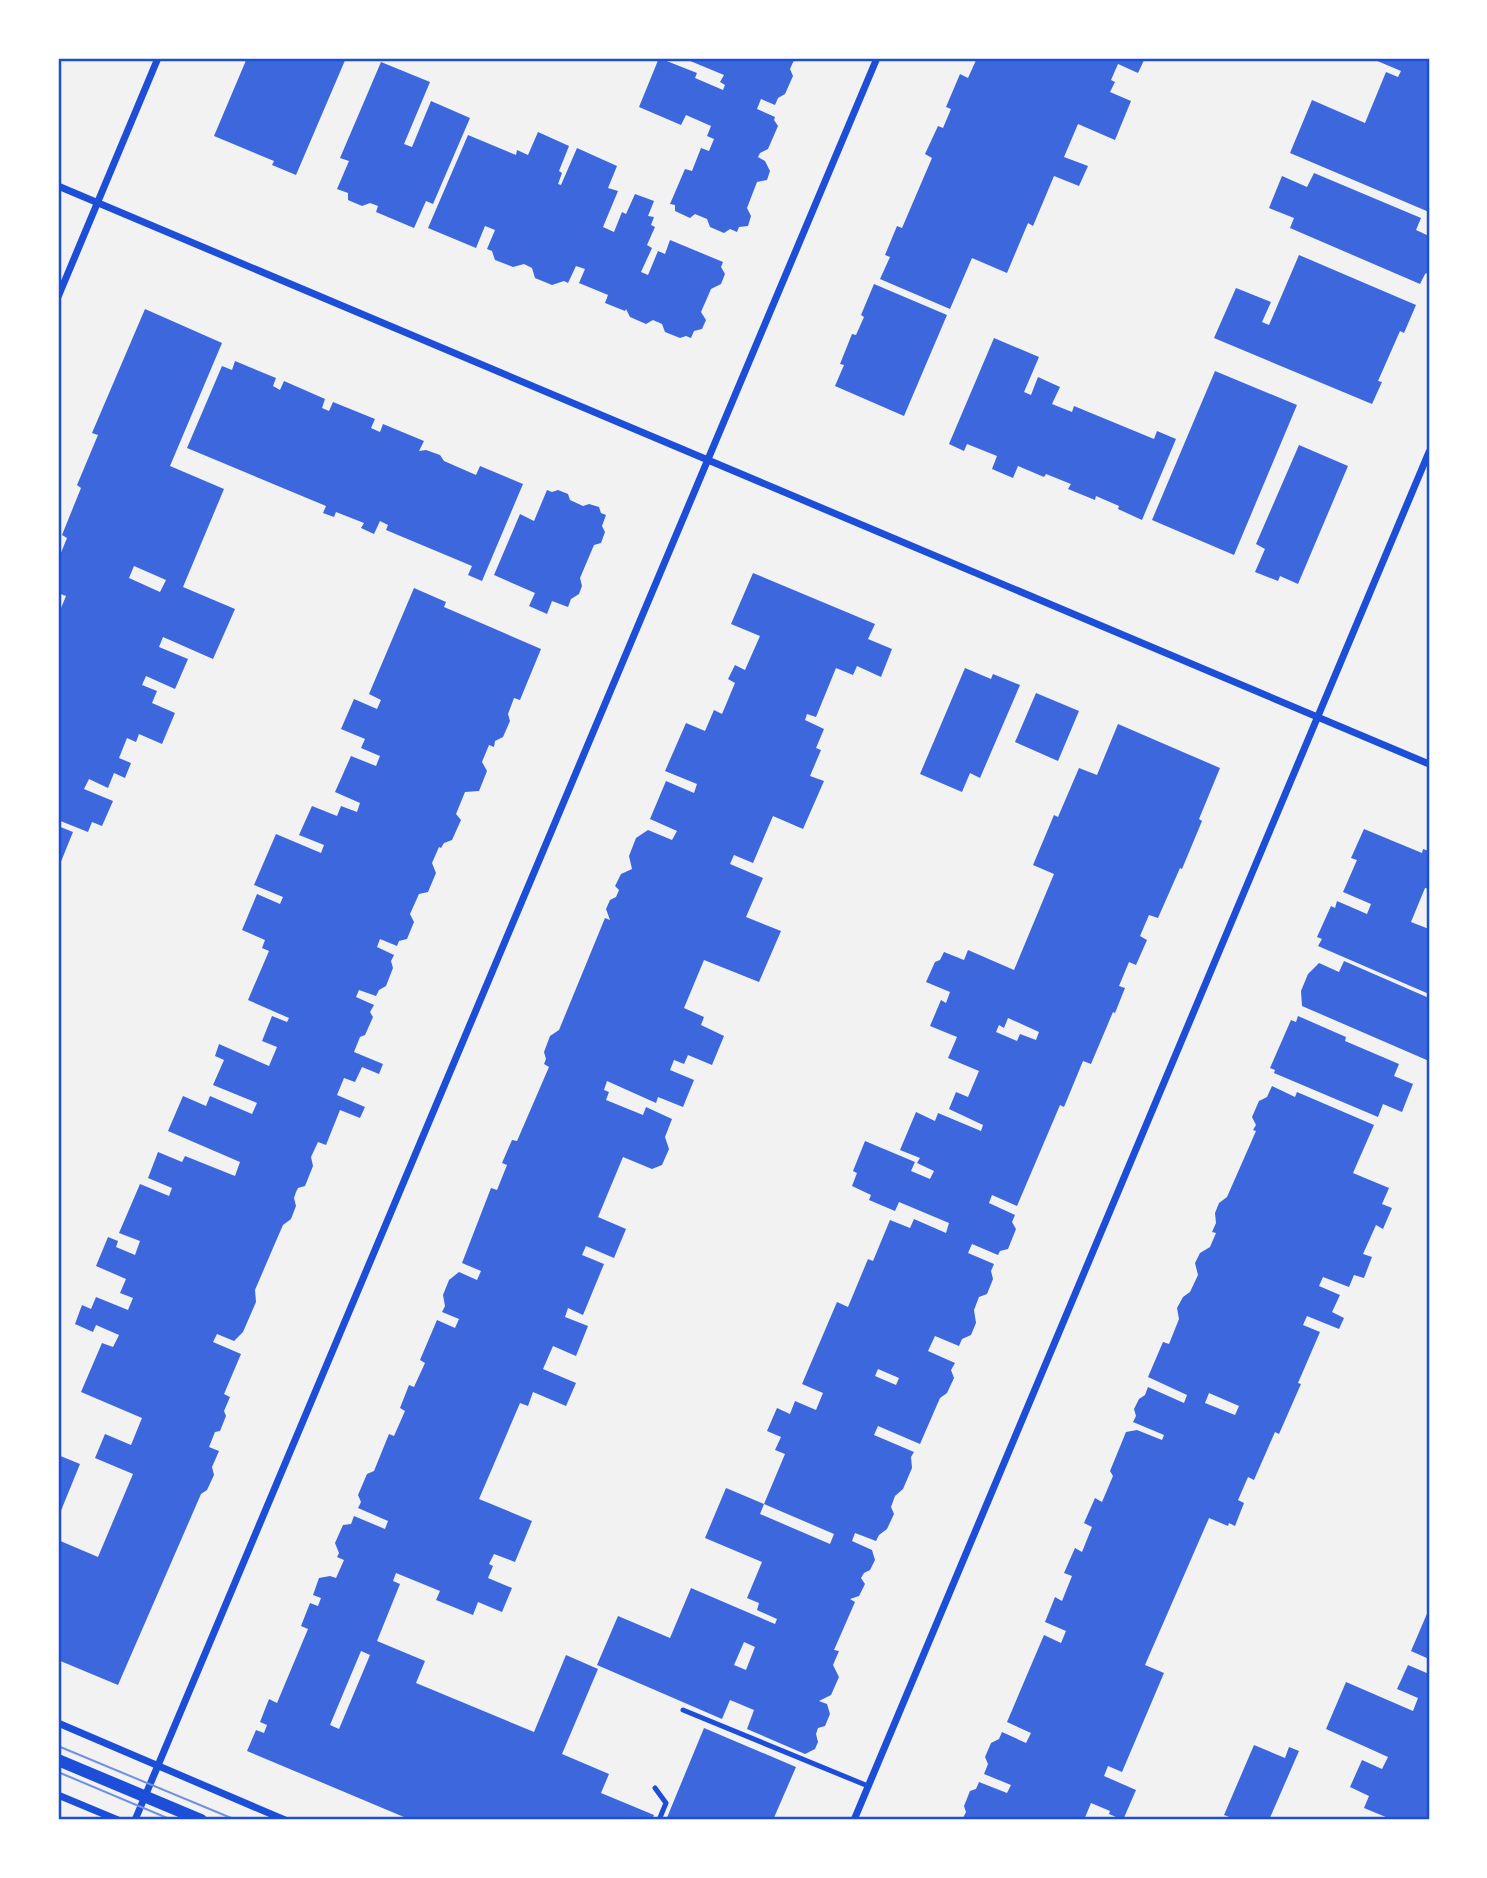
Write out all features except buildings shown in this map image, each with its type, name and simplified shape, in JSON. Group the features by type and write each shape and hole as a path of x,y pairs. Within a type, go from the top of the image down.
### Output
{"street":[{"path":"58,297 158,58"},
{"path":"135,1820 877,58"},
{"path":"58,186 1429,764"},
{"path":"853,1820 1429,452"},
{"path":"58,1723 285,1820"},
{"path":"58,1760 201,1820"},
{"path":"58,1795 118,1820"}],"lane":[{"path":"683,1710 868,1786"},
{"path":"655,1788 666,1803 659,1820"}],"tram line":[{"path":"58,1746 236,1820"},
{"path":"58,1772 172,1820"}]}
